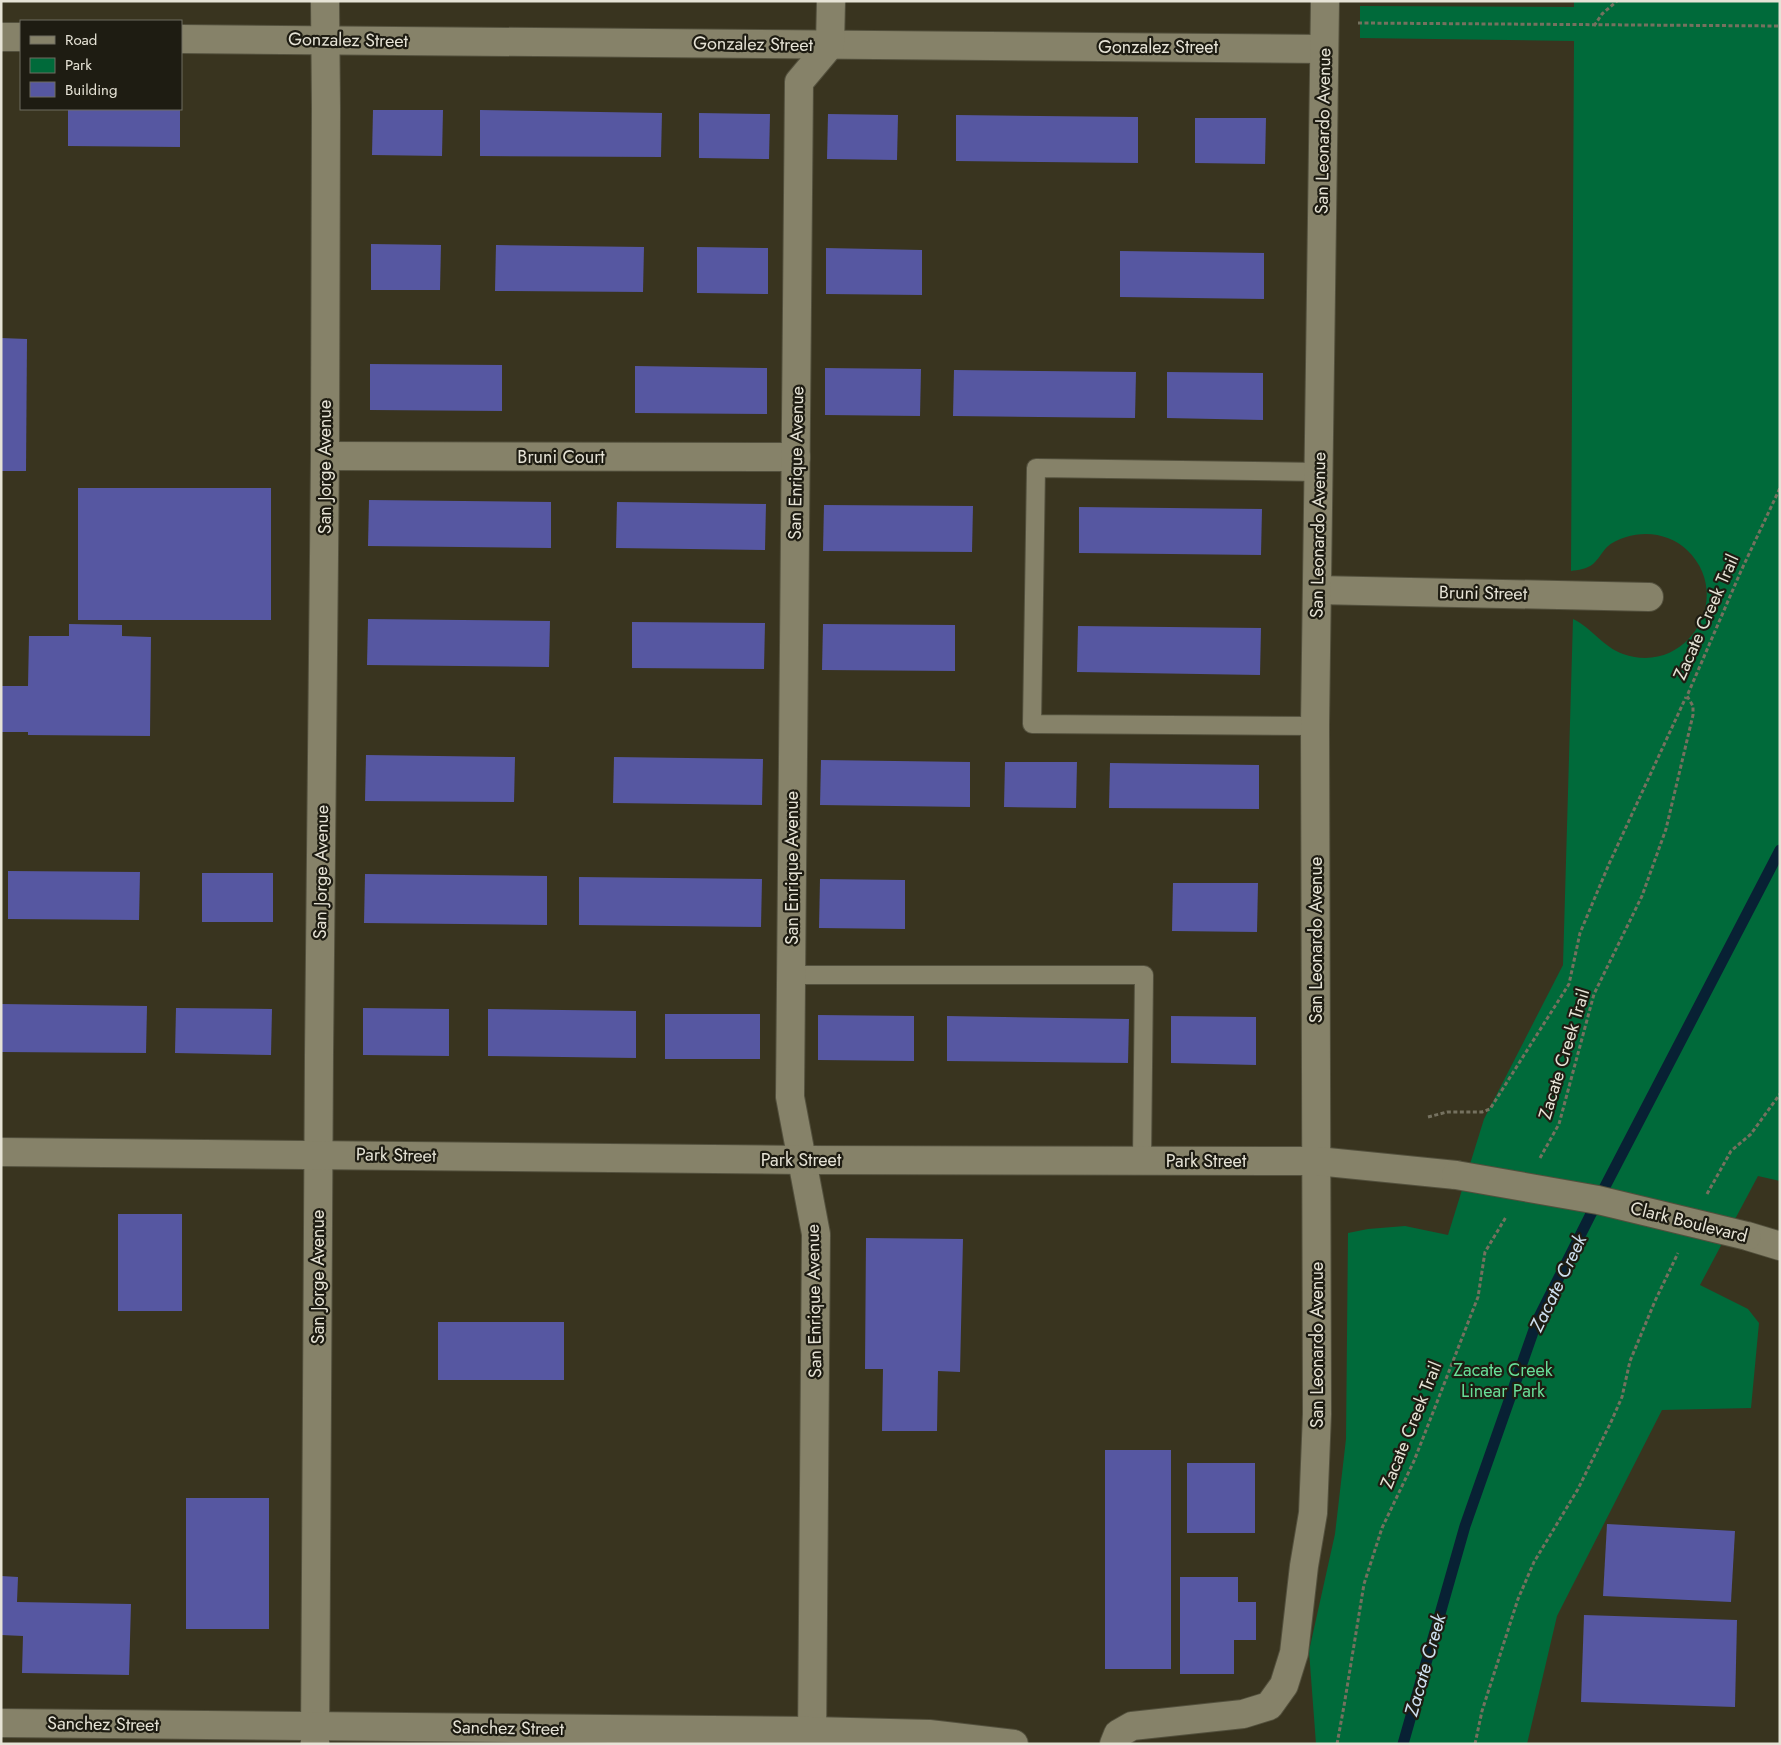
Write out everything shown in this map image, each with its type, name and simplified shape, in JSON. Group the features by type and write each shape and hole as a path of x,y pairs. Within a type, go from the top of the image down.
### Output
{"street":[{"name":"San Jorge Avenue","path":"315,1735 325,456 325,1"},
{"path":"830,45 831,1"},
{"name":"San Leonardo Avenue","path":"1114,1744 1118,1734 1132,1726 1243,1714 1269,1706 1284,1685 1294,1653 1304,1566 1313,1514 1318,1414 1315,726 1325,1"},
{"path":"1,37 20,37"},
{"name":"Gonzalez Street","path":"182,39 1324,49"},
{"name":"San Enrique Avenue","path":"812,1737 816,1234 790,1096 799,82 830,45"},
{"name":"Bruni Court","path":"325,456 796,458"},
{"name":"Bruni Street","path":"1317,590 1649,597"},
{"name":"Park Street","path":"1,1152 802,1160 1318,1161 1456,1175 1598,1200"},
{"name":"Clark Boulevard","path":"1598,1200 1747,1236 1780,1246"},
{"name":"Sanchez Street","path":"1,1723 315,1735 812,1737 929,1734 1014,1744"}],"lane":[{"path":"1315,726 1032,724 1036,468 1318,472"},
{"path":"791,975 1144,975 1142,1160"}],"path":[{"path":"1594,26 1602,14 1617,1"},
{"path":"1357,23 1780,26"},
{"name":"Zacate Creek Trail","path":"1540,1158 1559,1124 1594,994 1642,896 1666,829 1694,715 1693,706 1687,696 1780,488"},
{"path":"1428,1117 1446,1112 1482,1112 1490,1110 1569,984 1580,933 1609,864 1687,696"},
{"path":"1706,1197 1731,1151 1751,1134 1780,1094"},
{"name":"Zacate Creek Trail","path":"1337,1744 1367,1574 1382,1528 1414,1461 1478,1297 1486,1252 1510,1210"},
{"path":"1475,1744 1482,1711 1518,1598 1534,1562 1578,1489 1611,1422 1622,1396 1630,1361 1655,1301 1680,1249"}],"green space":[{"name":"Zacate Creek Linear Park","path":"1574,1 1780,1 1780,1181 1758,1176 1700,1285 1748,1309 1759,1323 1751,1408 1662,1410 1557,1616 1527,1744 1316,1744 1309,1651 1335,1534 1346,1439 1348,1233 1368,1229 1405,1226 1448,1235 1484,1119 1563,965 1573,619 1616,651 1646,658 1666,654 1684,644 1697,628 1705,610 1707,589 1701,569 1683,546 1663,536 1641,534 1620,539 1607,547 1591,566 1571,571 1574,41 1360,38 1360,6 1574,7"}],"building":[{"path":"68,110 180,110 180,147 68,146"},
{"path":"373,110 443,110 442,156 372,155"},
{"path":"480,110 662,113 661,157 480,156"},
{"path":"699,113 770,114 769,159 699,158"},
{"path":"828,114 898,115 897,160 827,159"},
{"path":"956,115 1138,117 1138,163 956,161"},
{"path":"1195,118 1266,118 1265,164 1195,163"},
{"path":"371,244 441,245 440,290 371,290"},
{"path":"496,245 644,247 643,292 495,291"},
{"path":"697,247 768,248 768,294 697,293"},
{"path":"826,248 922,250 922,295 826,294"},
{"path":"1120,251 1264,253 1264,299 1120,297"},
{"path":"1,338 27,339 26,471 1,471"},
{"path":"370,364 502,365 502,411 370,410"},
{"path":"635,366 767,368 767,414 635,413"},
{"path":"825,368 921,369 920,416 825,415"},
{"path":"954,370 1136,372 1135,418 953,416"},
{"path":"1167,372 1263,373 1263,420 1167,418"},
{"path":"78,488 271,488 271,620 78,620"},
{"path":"369,500 551,502 551,548 368,546"},
{"path":"617,502 766,504 765,550 616,548"},
{"path":"824,505 973,506 972,552 823,551"},
{"path":"1079,507 1262,509 1261,555 1079,553"},
{"path":"368,619 550,621 549,667 367,665"},
{"path":"632,622 765,623 764,669 632,668"},
{"path":"69,624 122,625 122,636 151,637 150,736 28,735 28,732 1,732 1,686 28,686 29,636 69,636"},
{"path":"823,624 955,625 955,671 822,670"},
{"path":"1078,626 1261,628 1260,675 1077,672"},
{"path":"366,755 515,757 514,802 365,801"},
{"path":"614,757 763,759 762,805 613,803"},
{"path":"821,760 970,762 970,807 820,805"},
{"path":"1005,762 1077,762 1076,808 1004,807"},
{"path":"1110,763 1259,765 1259,809 1109,808"},
{"path":"8,871 140,872 139,920 8,919"},
{"path":"202,873 273,873 273,922 202,922"},
{"path":"365,874 547,876 547,925 364,923"},
{"path":"579,877 762,879 761,927 579,925"},
{"path":"820,879 905,880 905,929 819,928"},
{"path":"1173,883 1258,883 1257,932 1172,931"},
{"path":"1,1004 147,1006 146,1053 1,1052"},
{"path":"176,1008 272,1009 271,1055 175,1053"},
{"path":"363,1008 449,1009 449,1056 363,1055"},
{"path":"488,1009 636,1011 636,1058 488,1056"},
{"path":"665,1014 760,1014 760,1059 665,1059"},
{"path":"818,1015 914,1016 914,1061 818,1060"},
{"path":"947,1016 1129,1019 1128,1063 947,1061"},
{"path":"1171,1016 1256,1017 1256,1065 1171,1063"},
{"path":"118,1214 182,1214 182,1311 118,1311"},
{"path":"866,1238 963,1239 960,1372 938,1371 937,1431 882,1431 883,1369 865,1369"},
{"path":"438,1322 564,1322 564,1380 438,1380"},
{"path":"1105,1450 1171,1450 1171,1669 1105,1669"},
{"path":"1187,1463 1255,1463 1255,1533 1187,1533"},
{"path":"186,1498 269,1498 269,1629 186,1629"},
{"path":"1607,1524 1735,1531 1731,1602 1603,1596"},
{"path":"1,1576 18,1577 17,1602 131,1604 129,1675 22,1673 23,1636 1,1635"},
{"path":"1180,1577 1238,1577 1238,1602 1256,1602 1256,1640 1234,1640 1234,1674 1180,1674"},
{"path":"1584,1615 1737,1620 1735,1707 1581,1702"}],"waterway":[{"name":"Zacate Creek","path":"1403,1744 1465,1526 1537,1321 1780,850"}]}
